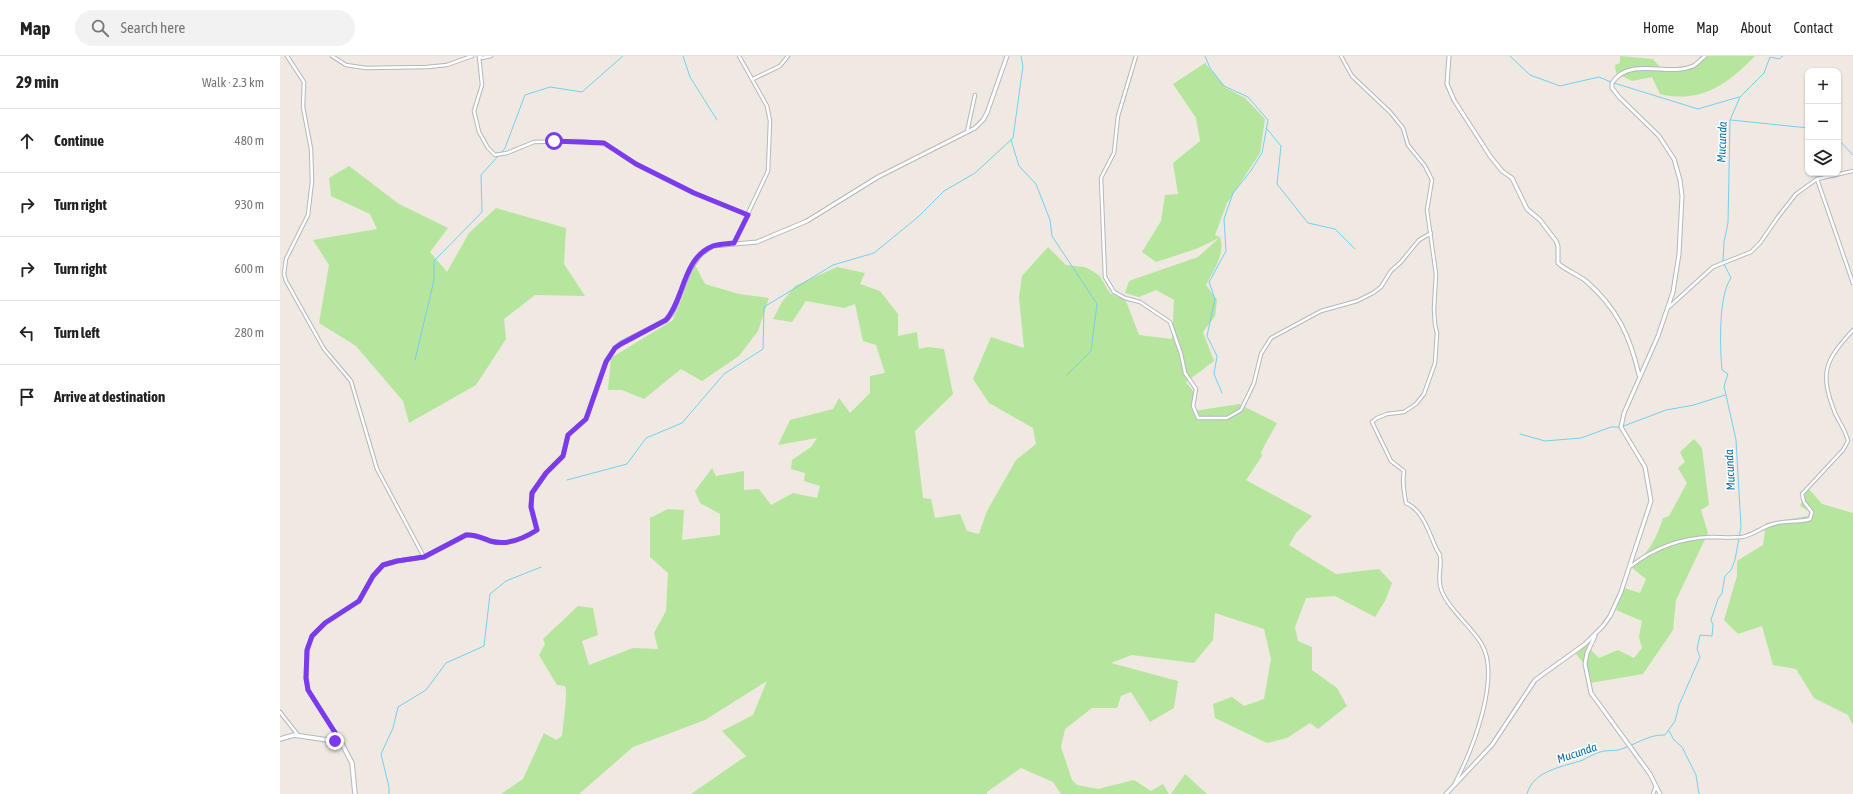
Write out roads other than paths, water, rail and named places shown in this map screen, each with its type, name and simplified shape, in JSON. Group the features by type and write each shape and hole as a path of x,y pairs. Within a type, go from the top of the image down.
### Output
{"main road":[{"path":"280,739 290,736 299,736 341,742 352,763 355,794"}],"street":[{"path":"287,56 304,82 303,107 311,149 312,181 308,215 286,259 284,274 286,281 324,350 351,380 377,469 424,557"},
{"path":"332,56 346,65 366,68 427,68 447,64 472,56"},
{"path":"490,56 482,58 478,56 482,85 474,111 479,132 488,148 495,155 507,153 534,142 578,141 604,143 636,164 694,193 748,215"},
{"path":"734,243 768,171 770,121 767,106 739,56"},
{"path":"753,80 780,66 788,56"},
{"path":"341,742 308,690 306,664 309,643 312,636 325,623 359,601 373,576 383,565 397,561 424,557 466,535 472,534 491,541 510,542 537,530 531,507 532,493 546,473 563,456 568,435 586,419 604,368 615,348 666,320 672,314 691,268 701,254 713,246 762,240 807,221 878,177 967,132 979,124 987,113 1008,56"},
{"path":"1136,56 1118,116 1114,153 1101,178 1106,277 1114,292 1121,296 1140,302 1170,322 1181,354 1185,374 1196,389 1193,406 1198,418 1227,418 1241,410 1254,383 1256,366 1261,354 1271,338 1321,311 1357,301 1373,293 1381,287 1391,271 1419,240 1431,233"},
{"path":"1341,56 1352,76 1390,112 1403,128 1408,145 1431,176 1427,210 1431,233 1432,256 1436,274 1434,309 1437,333 1435,363 1424,394 1416,404 1404,412 1377,418 1373,420 1372,425 1391,461 1404,472 1402,483 1406,493 1406,504 1419,514 1440,554 1441,590 1456,612 1482,643 1486,653 1489,676 1481,718 1462,769 1446,794"},
{"path":"1449,56 1447,84 1454,100 1490,156 1502,171 1512,178 1527,209 1540,220 1556,241 1558,246 1558,262 1585,280 1609,304 1630,340 1640,376"},
{"path":"1660,794 1657,785 1591,693 1585,664 1587,653 1596,635 1610,616 1631,566 1651,502 1645,467 1621,427 1624,413 1658,336 1669,307 1679,254 1682,196 1678,170 1674,159 1659,136 1620,98 1612,88 1612,83 1618,74 1626,71 1644,68 1685,68 1693,66 1705,56"},
{"path":"967,132 975,95"},
{"path":"1669,307 1713,267 1751,252 1756,248 1796,194 1817,179 1853,171"},
{"path":"1817,179 1853,283"},
{"path":"1631,566 1657,549 1681,541 1710,537 1741,537 1772,524 1803,521 1811,516 1811,508 1804,502 1802,494 1843,450 1848,441 1832,402 1827,383 1826,369 1834,351 1853,330"},
{"path":"1455,782 1474,766 1492,745 1536,680 1596,635"},
{"path":"280,712 299,736"},
{"path":"1653,794 1657,785"}],"waterway":[{"path":"501,153 505,148 525,95 550,87 582,92 623,56"},
{"path":"683,56 690,77 717,120"},
{"path":"567,480 627,464 646,438 682,423 724,374 763,349 764,307 833,265 874,253 918,217 944,191 975,173 1013,138 1023,66 1021,56"},
{"path":"1205,56 1210,68 1224,86 1248,97 1268,120 1262,153 1250,172 1233,193 1224,219 1226,251 1209,282 1215,299 1207,336 1217,356 1214,374 1222,393"},
{"path":"1510,56 1530,75 1560,86 1599,77 1611,82"},
{"name":"Mucunda","path":"1723,261 1724,242 1728,223 1730,120 1740,97 1764,73 1770,57 1779,59 1783,56"},
{"path":"1614,83 1698,109 1739,97"},
{"path":"1731,120 1805,128"},
{"path":"1267,129 1281,146 1277,184 1308,223 1335,229 1355,249"},
{"path":"1011,140 1019,166 1036,184 1050,220 1052,236 1097,304 1091,351 1067,375"},
{"path":"1839,140 1853,155"},
{"path":"415,360 434,280 434,261 482,212 481,175 499,155"},
{"name":"Mucunda","path":"1527,794 1530,786 1535,780 1550,771 1583,760 1600,752 1618,750 1653,736 1665,735 1675,721 1679,705 1700,657 1697,649 1700,635 1712,636 1713,625 1711,620 1718,599 1722,593 1725,576 1731,570 1735,560 1741,527 1736,440 1724,386 1728,374 1722,370 1721,360 1722,309 1727,286 1731,278 1724,264"},
{"path":"1520,434 1545,441 1581,438 1611,427 1621,427 1666,410 1694,405 1725,395"},
{"path":"389,794 389,787 381,754 393,728 398,707 426,690 446,663 484,646 490,594 506,581 541,567"},
{"path":"1669,731 1674,740 1682,747 1696,775 1699,794"}]}
